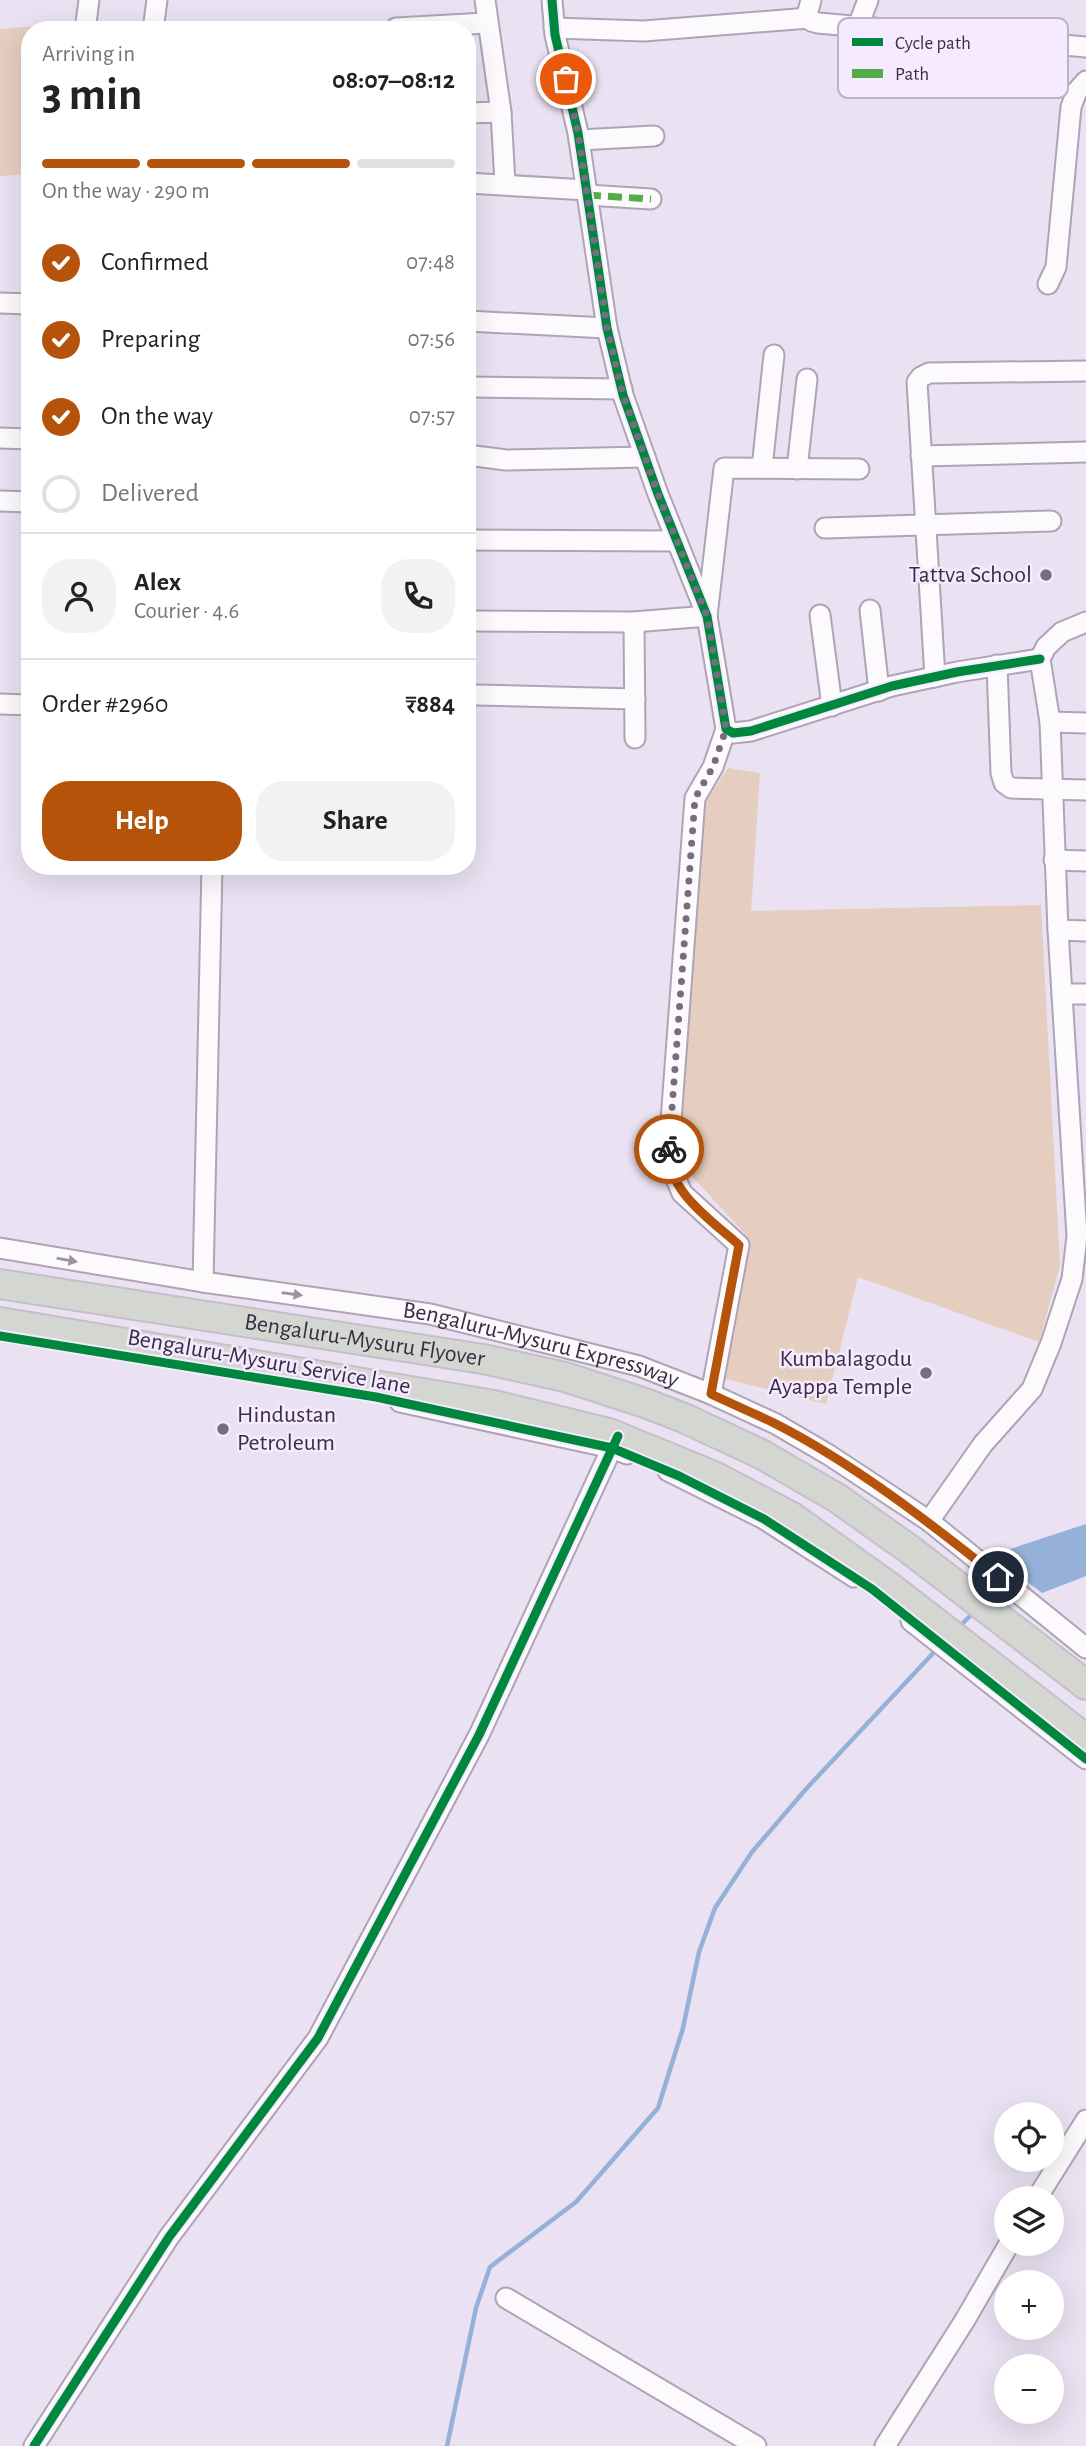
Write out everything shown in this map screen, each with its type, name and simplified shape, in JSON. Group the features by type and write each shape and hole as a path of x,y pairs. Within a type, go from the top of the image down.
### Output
{"highway":[{"name":"Bengaluru-Mysuru Expressway","path":"0,1266 391,1326 522,1352 604,1373 707,1409 782,1447 924,1537 1086,1666"},
{"name":"Bengaluru-Mysuru Flyover","path":"0,1284 483,1359 565,1377 697,1424 800,1476 874,1523 998,1594"},
{"name":"Bengaluru-Mysuru Flyover","path":"0,1310 478,1385 558,1403 636,1428 750,1478 823,1520 893,1570 1086,1718"},
{"path":"0,1322 494,1405 714,1476 792,1517 946,1640 1086,1739"},
{"name":"Bengaluru-Mysuru Expressway","path":"998,1594 1086,1685"}],"street":[{"path":"86,21 89,0"},
{"path":"154,21 157,0"},
{"path":"485,0 500,112 505,184"},
{"path":"552,0 554,28 579,140 607,328 622,389 645,457 707,616 726,729 713,767 695,798 668,1161 682,1193 739,1245 711,1394"},
{"path":"861,18 868,0"},
{"path":"554,28 644,31 810,9 818,23 838,24"},
{"path":"476,24 486,23"},
{"path":"1068,45 1086,47"},
{"path":"1048,285 1056,267 1071,107 1077,90 1086,81"},
{"path":"476,113 500,112"},
{"path":"579,140 654,136"},
{"path":"476,183 651,200"},
{"path":"0,303 21,303"},
{"path":"476,321 607,328"},
{"path":"762,468 774,355"},
{"path":"934,677 918,382 929,373 1086,371"},
{"path":"797,469 807,379"},
{"path":"476,387 622,389"},
{"path":"0,438 21,439"},
{"path":"921,456 1086,452"},
{"path":"476,456 506,460 645,457"},
{"path":"707,616 724,468 859,469"},
{"path":"0,501 21,502"},
{"path":"825,528 1051,521"},
{"path":"476,540 677,541"},
{"path":"870,610 879,691"},
{"path":"820,615 832,706"},
{"path":"476,621 634,622 707,616"},
{"path":"634,622 635,738"},
{"path":"929,1521 983,1444 1031,1389 1051,1343 1072,1279 1077,1236 1054,860 1050,722 1040,659 1046,647 1062,632 1086,622"},
{"path":"726,729 733,733 751,731 879,691 934,677 1040,659"},
{"path":"997,665 1001,774 1004,783 1011,788 1086,790"},
{"path":"478,695 635,699"},
{"path":"0,704 21,705"},
{"path":"1050,722 1086,723"},
{"path":"1054,860 1086,861"},
{"path":"203,1282 212,875"},
{"path":"1058,930 1086,931"},
{"path":"1062,994 1086,995"},
{"name":"Bengaluru-Mysuru Expressway","path":"0,1248 203,1282 429,1314 639,1366 711,1394 776,1424 818,1449 929,1521 998,1594 1086,1648"},
{"name":"Bengaluru-Mysuru Service lane","path":"0,1336 376,1397 615,1442"},
{"path":"34,2446 169,2237 318,2038 480,1735 615,1442"},
{"path":"946,1640 1086,1759"},
{"path":"1045,2186 1086,2120"},
{"path":"885,2446 1002,2256"},
{"path":"506,2298 756,2446"}],"shaded area":[{"path":"21,27 21,175 0,176 0,29"},
{"path":"728,768 760,773 751,911 1041,905 1060,1266 1039,1342 858,1277 826,1404 722,1378 747,1236 675,1158 703,806"}],"water":[{"path":"1086,1524 1086,1576 1042,1593 992,1555"}],"waterway":[{"path":"959,1627 975,1611"},
{"path":"447,2446 476,2308 490,2267 576,2202 658,2108 683,2028 699,1952 715,1908 752,1852 806,1789 938,1648"}],"marked path":[{"path":"587,195 651,199"}],"cycle path":[{"path":"552,0 555,35 578,133 607,328 623,395 658,494 707,616 726,729 733,733 751,731 892,686 957,672 1040,659"},
{"path":"0,1336 376,1397 612,1448 679,1476 764,1519 872,1589 1086,1759"},
{"path":"34,2446 169,2237 318,2038 479,1735 618,1436"}],"way so far":[{"path":"566,79 578,133 607,328 622,389 658,494 707,616 726,729 713,767 695,798 669,1149"}],"place":[{"name":"Tattva School","path":"1046,575"},
{"name":"Kumbalagodu Ayappa Temple","path":"926,1373"},
{"name":"Hindustan Petroleum","path":"223,1429"}],"route":[{"path":"669,1149 668,1161 682,1193 739,1245 711,1394 776,1424 829,1455 929,1521 998,1577"}]}
